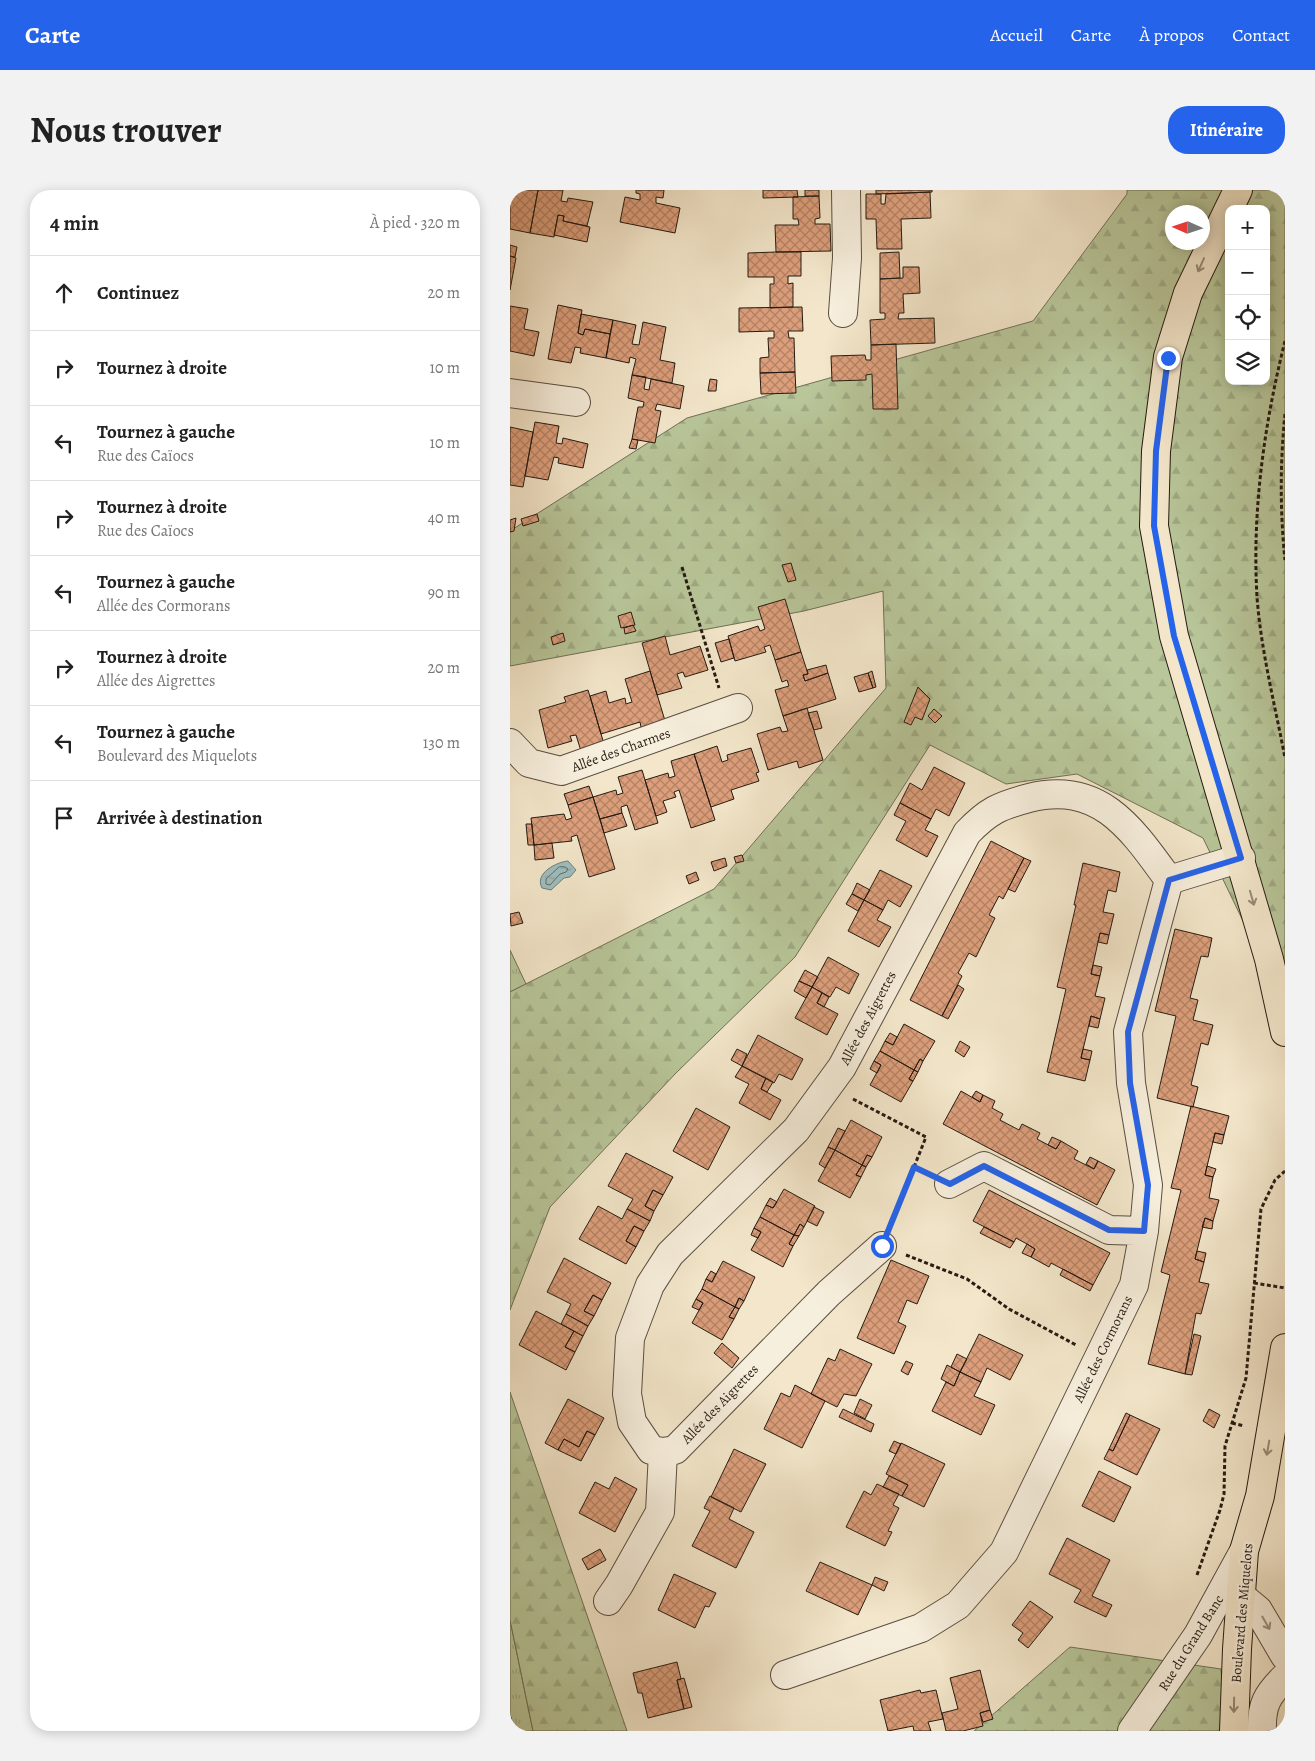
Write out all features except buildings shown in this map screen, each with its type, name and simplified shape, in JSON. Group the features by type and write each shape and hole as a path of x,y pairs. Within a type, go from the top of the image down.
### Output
{"main road":[{"path":"1238,190 1188,293 1168,358 1156,451 1154,526 1174,636 1270,959 1285,1032"},
{"name":"Boulevard des Miquelots","path":"1234,1731 1244,1551 1260,1496 1285,1348"}],"street":[{"path":"843,313 847,258 846,190"},
{"path":"510,393 576,402"},
{"name":"Allée des Charmes","path":"510,743 529,763 562,772 731,710"},
{"name":"Allée des Aigrettes","path":"882,1246 829,1293 675,1450 663,1452 651,1450 641,1439 632,1422 627,1394 630,1338 647,1293 670,1254 796,1130 829,1086 842,1067 966,833 986,814 1014,802 1043,794 1064,794 1089,800 1107,808 1134,832 1169,880"},
{"path":"1169,880 1241,858"},
{"name":"Allée des Cormorans","path":"785,1675 921,1628 958,1605 1004,1552 1134,1285 1144,1231 1148,1185 1130,1083 1128,1032 1169,880"},
{"path":"950,1184 984,1166 1109,1230 1144,1231"},
{"path":"608,1601 660,1512 663,1452"},
{"name":"Rue du Grand Banc","path":"1132,1731 1198,1635 1244,1551"},
{"path":"1241,1596 1258,1610 1285,1656"},
{"path":"1262,1731 1261,1716 1268,1694 1285,1677"}],"path":[{"path":"1285,341 1267,427 1256,527 1260,621 1285,758"},
{"path":"1285,414 1281,483 1285,560"},
{"path":"682,567 731,710"},
{"path":"829,1086 926,1137 882,1246 967,1279 1009,1309 1098,1357"},
{"path":"914,1167 950,1184"},
{"path":"1195,1580 1224,1494 1225,1446 1246,1378 1261,1208 1276,1180 1285,1171"},
{"path":"1254,1283 1285,1288"},
{"path":"510,1717 513,1731"}],"green space":[{"path":"1127,190 1285,190 1285,1008 1203,838 1077,774 1006,784 930,745 795,957 675,1074 550,1207 510,1310 510,992 714,889 886,688 883,591 804,611 510,666 510,531 687,418 1033,321 1127,194"},
{"path":"510,950 526,984 510,992"},
{"path":"510,1392 627,1731 533,1731 510,1620"},
{"path":"510,1620 533,1731 510,1731"},
{"path":"1070,1647 1221,1669 1225,1731 974,1731"}],"water":[{"path":"568,861 576,870 570,877 564,878 551,890 542,888 540,883 544,873 553,866"}],"route":[{"path":"882,1246 914,1167 950,1184 984,1166 1109,1230 1144,1231 1148,1185 1130,1083 1128,1032 1169,880 1241,858 1174,636 1154,526 1156,451 1168,358"}]}
